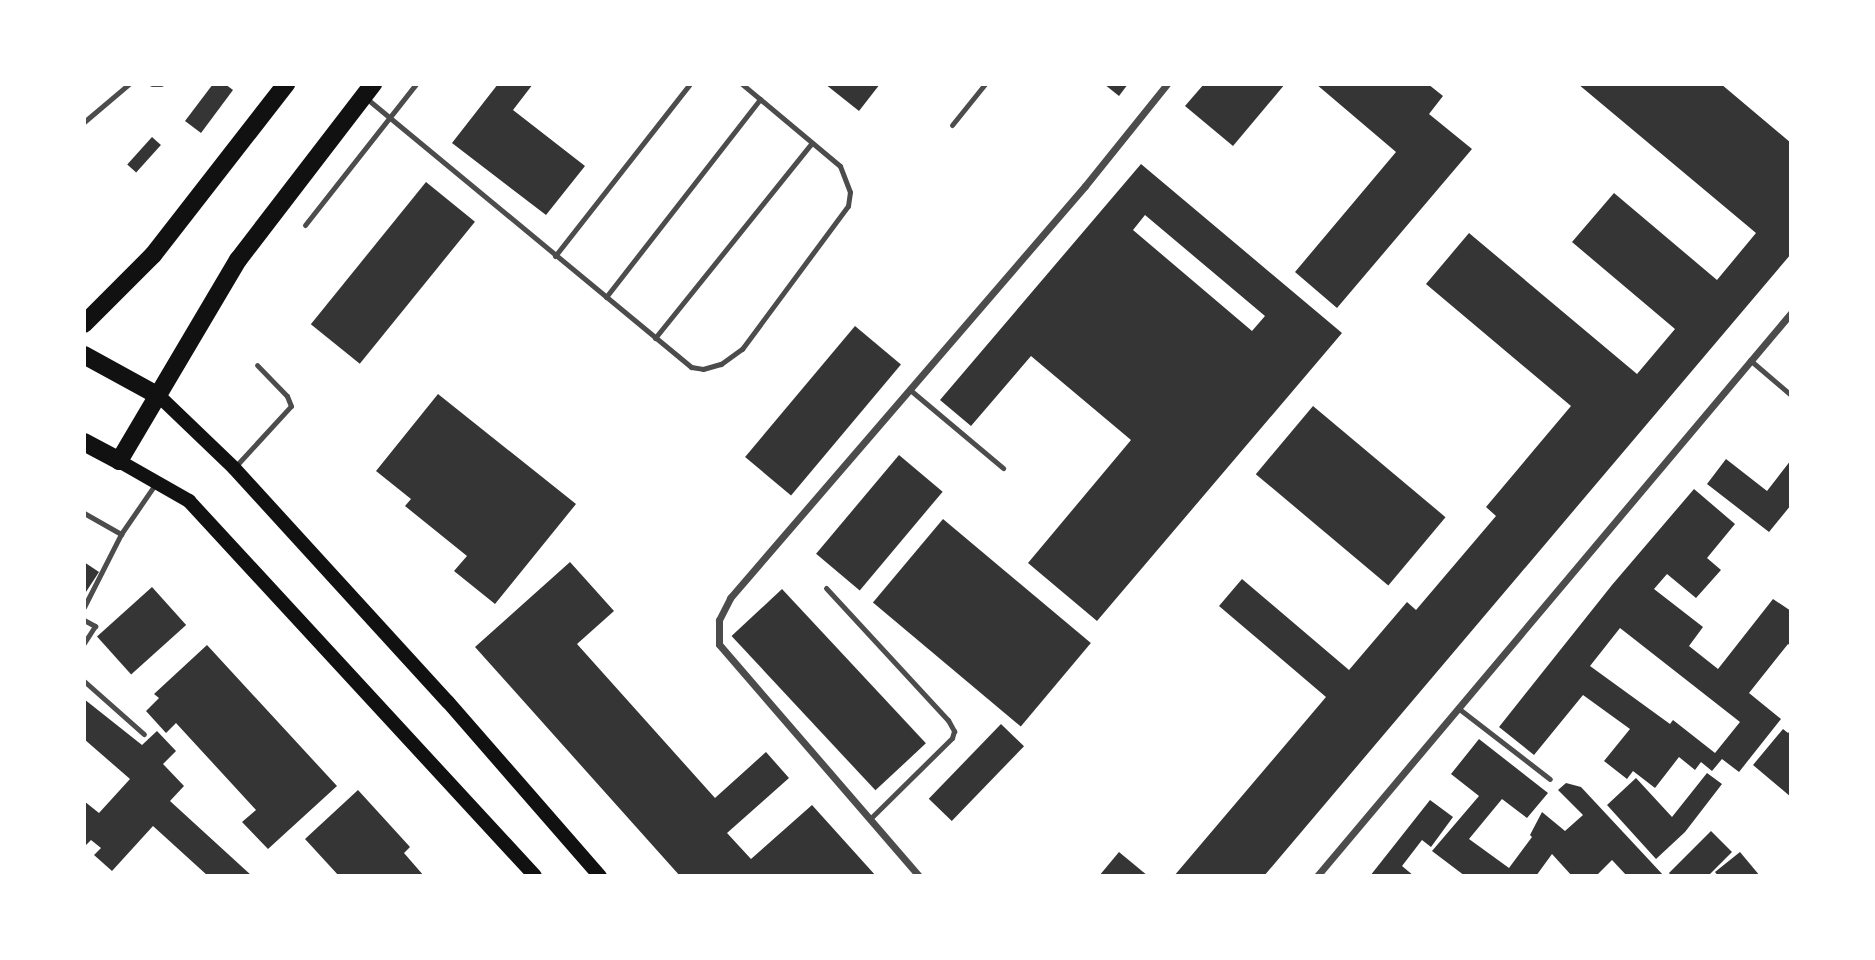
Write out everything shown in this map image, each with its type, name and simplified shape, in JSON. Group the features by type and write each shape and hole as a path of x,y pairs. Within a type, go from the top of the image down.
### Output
{"main road":[{"path":"84,324 153,255 286,84"},
{"path":"119,461 238,260 368,90"},
{"path":"84,355 159,396 234,468 448,702 600,876"},
{"path":"84,442 189,502 535,876"}],"street":[{"path":"919,876 719,644 719,620 730,597 1085,186 1167,84"},
{"path":"1317,876 1791,313"}],"lane":[{"path":"84,122 128,84"},
{"path":"152,84 161,84"},
{"path":"305,225 416,84"},
{"path":"555,256 690,84"},
{"path":"368,90 391,118 555,256 691,367 703,369 721,364 742,349 848,206 850,192 840,166 742,84"},
{"path":"952,125 985,84"},
{"path":"606,298 760,99"},
{"path":"655,338 812,143"},
{"path":"1750,360 1791,395"},
{"path":"234,468 291,406 288,396 257,365"},
{"path":"909,390 1003,468"},
{"path":"84,607 121,534 156,483"},
{"path":"84,513 121,534"},
{"path":"826,588 948,720 954,731 951,738 870,819"},
{"path":"84,620 95,626 84,643"},
{"path":"84,681 144,734"},
{"path":"1458,708 1550,779"}],"building":[{"path":"213,84 225,84 233,90 201,133 185,121"},
{"path":"498,84 533,84 513,110 585,166 546,215 452,143"},
{"path":"825,84 880,84 859,111"},
{"path":"1104,84 1128,84 1119,96"},
{"path":"1204,84 1285,84 1233,146 1185,106"},
{"path":"1316,84 1428,84 1443,96 1429,114 1472,149 1337,308 1295,272 1396,152"},
{"path":"1578,84 1721,84 1791,143 1791,254 1264,876 1174,876 1326,697 1219,606 1242,579 1349,670 1407,602 1416,610 1496,516 1486,507 1571,406 1426,284 1469,233 1637,374 1675,329 1572,242 1614,193 1717,280 1756,233"},
{"path":"152,137 161,145 136,173 127,164"},
{"path":"1141,164 1342,333 1097,621 1028,563 1131,440 1031,356 971,426 940,400","holes":["1145,215 1265,316 1252,331 1133,230"]},
{"path":"426,182 475,222 360,364 311,324"},
{"path":"855,326 901,365 791,496 745,457"},
{"path":"438,394 576,504 495,604 454,571 467,556 405,506 411,499 376,471"},
{"path":"1313,406 1446,517 1388,585 1256,474"},
{"path":"899,455 943,492 860,590 816,554"},
{"path":"1726,459 1767,491 1791,460 1791,505 1769,532 1707,484"},
{"path":"1694,489 1735,524 1707,558 1721,570 1696,598 1667,574 1654,589 1703,627 1689,646 1718,669 1773,599 1791,611 1791,646 1788,644 1749,693 1781,719 1739,772 1722,759 1712,771 1701,762 1695,770 1679,757 1655,788 1633,771 1627,779 1604,761 1630,729 1583,695 1534,755 1499,727 1612,585","holes":["1620,628 1740,722 1715,753 1673,720 1670,724 1590,666"]},
{"path":"943,519 1091,643 1021,727 873,602"},
{"path":"84,562 99,572 84,595"},
{"path":"570,562 614,611 577,644 715,798 766,752 789,778 727,833 751,859 812,805 876,876 680,876 475,647"},
{"path":"152,587 186,625 131,674 97,637"},
{"path":"782,589 926,743 875,790 732,636"},
{"path":"207,645 337,786 268,849 242,822 256,810 176,723 166,733 146,711 159,698 154,694"},
{"path":"84,699 142,745 157,731 176,751 163,764 184,786 170,801 252,876 208,876 153,826 112,871 94,855 101,848 91,840 84,847 84,801 99,813 130,779 84,739"},
{"path":"1001,724 1024,746 952,821 929,799"},
{"path":"1783,729 1788,733 1791,730 1791,797 1753,765"},
{"path":"1479,739 1548,793 1527,818 1502,799 1469,839 1509,868 1532,837 1530,835 1542,812 1565,831 1583,815 1558,790 1566,783 1581,787 1664,876 1627,876 1612,860 1596,876 1572,876 1552,854 1536,876 1465,876 1432,851 1479,796 1451,774"},
{"path":"1707,773 1722,784 1685,832 1656,859 1607,805 1636,778 1672,817"},
{"path":"358,790 410,847 404,853 424,876 339,876 305,839"},
{"path":"1430,800 1453,817 1431,847 1422,840 1402,866 1414,876 1370,876"},
{"path":"1711,831 1732,852 1708,876 1671,876 1669,873"},
{"path":"1119,852 1148,876 1099,876"},
{"path":"1740,852 1760,876 1718,876 1715,872"}]}
